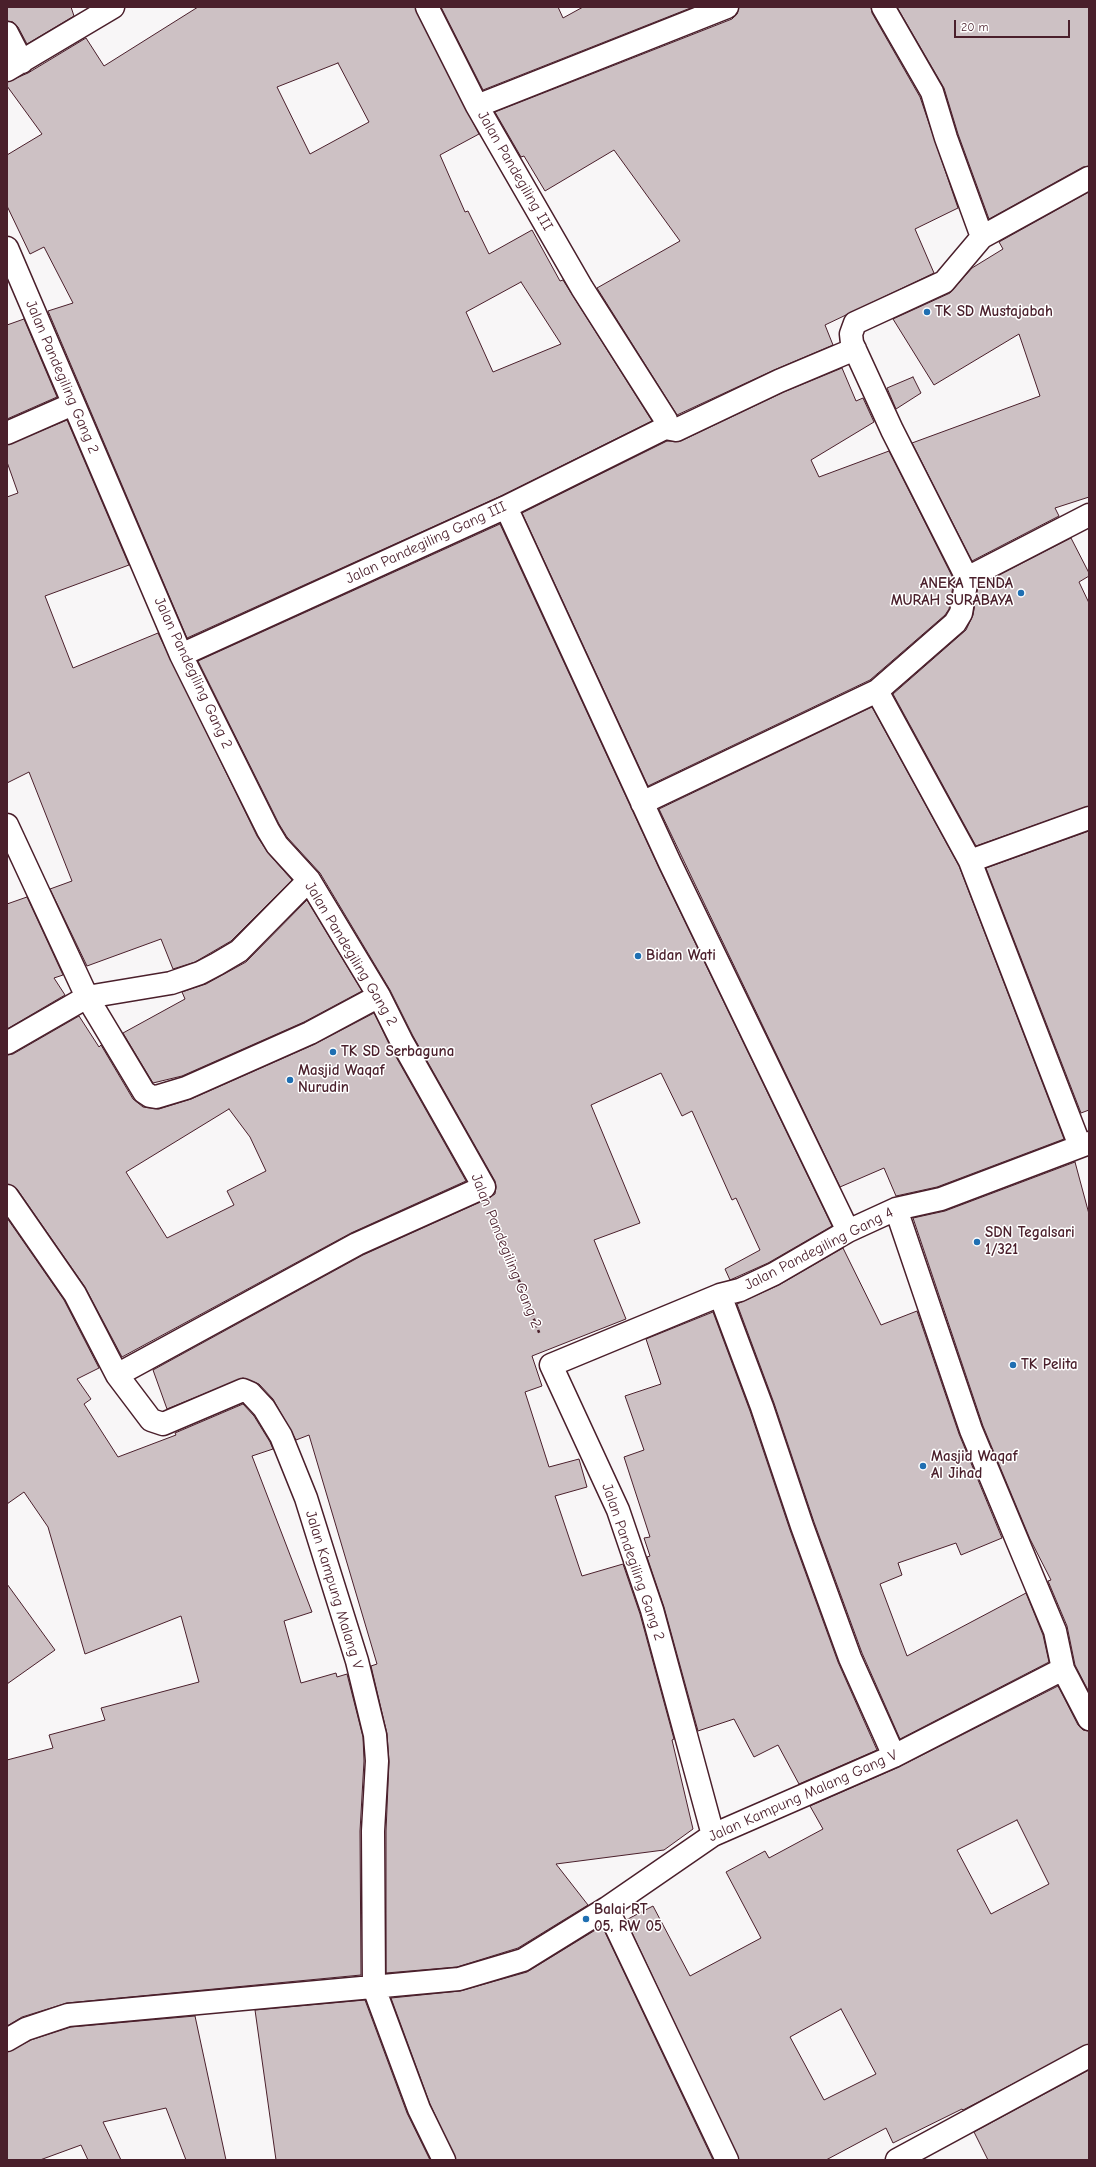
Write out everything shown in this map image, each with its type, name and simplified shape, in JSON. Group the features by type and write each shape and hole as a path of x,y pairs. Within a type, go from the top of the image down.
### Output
{"street":[{"path":"7,33 15,66 113,7"},
{"path":"427,7 478,106"},
{"name":"Jalan Pandegiling III","path":"666,426 666,420 582,288 478,106 727,7"},
{"path":"883,7 932,92 946,138 982,237"},
{"path":"642,803 877,691 955,623 961,613 967,578 892,430 855,350 851,334 855,323 944,282 982,237 1089,178"},
{"name":"Jalan Pandegiling Gang 2","path":"7,248 181,655 268,830 277,844 309,880 379,996 402,1042 484,1187"},
{"path":"666,426 676,430 778,381 855,350"},
{"path":"7,433 73,404"},
{"name":"Jalan Pandegiling Gang III","path":"181,655 506,506 666,426"},
{"path":"506,506 642,803 848,1231"},
{"path":"967,578 1089,515"},
{"path":"877,691 970,861 1084,1144"},
{"path":"970,861 1089,818"},
{"path":"7,825 87,997 144,1092 150,1096 156,1097 186,1088 310,1034 379,996"},
{"path":"7,1043 87,997 171,983 211,967 239,951 309,880"},
{"name":"Jalan Pandegiling Gang 4","path":"551,1365 720,1295 740,1290 774,1274 848,1231 896,1209 941,1198 1084,1144"},
{"path":"117,1375 357,1244 484,1187"},
{"name":"Jalan Kampung Malang V","path":"7,1196 75,1294 117,1375 151,1420 163,1424 243,1390 250,1393 264,1408 281,1436 306,1498 357,1661 374,1734 377,1761 372,1883 374,1988 419,2109 444,2160"},
{"path":"896,1209 971,1430 1055,1631 1063,1669 1089,1719"},
{"path":"720,1295 762,1407 802,1526 850,1658 894,1756"},
{"name":"Jalan Pandegiling Gang 2","path":"551,1365 618,1510 652,1610 713,1835"},
{"name":"Jalan Kampung Malang Gang V","path":"7,2040 26,2029 68,2015 459,1979 523,1960 607,1908 713,1835 894,1756 1063,1669"},
{"path":"607,1908 727,2160"},
{"path":"897,2160 1089,2056"}],"path":[{"name":"Jalan Pandegiling Gang 2","path":"484,1187 551,1365"}],"building":[{"path":"7,7 71,7 74,16 27,44 18,27 13,22 7,21"},
{"path":"198,7 415,7 479,134 440,155 465,212 468,211 489,254 532,230 560,281 563,280 652,421 501,496 187,638 48,311 73,303 44,247 30,254 7,206 7,155 42,134 7,86 7,82 28,73 86,38 104,66","holes":["338,63 369,122 310,154 277,87","521,282 561,344 493,372 466,312"]},
{"path":"441,7 558,7 563,18 583,7 693,7 483,90"},
{"path":"739,7 871,7 872,13 920,97 958,208 915,229 934,273 825,325 833,345 774,370 677,415 597,288 680,241 614,150 545,191 524,156 521,157 495,112 732,19 737,14"},
{"path":"897,7 1089,7 1089,166 1083,167 989,219 958,134 944,88"},
{"path":"1089,192 1089,497 1055,508 1059,516 972,561 912,443 1040,396 1019,334 934,385 893,319 950,293 972,268 1003,249 999,242"},
{"path":"24,319 57,397 7,419 7,325"},
{"path":"842,368 856,401 863,398 874,422 811,460 819,477 889,451 954,580 949,609 945,615 870,680 648,786 522,513 667,441 681,441 784,392"},
{"path":"913,377 921,393 896,409 887,388"},
{"path":"67,420 129,565 45,596 73,668 158,633 257,836 268,853 292,880 231,941 195,962 173,969 161,939 87,966 50,889 72,881 29,772 7,783 7,497 18,493 7,462 7,445"},
{"path":"500,524 659,868 832,1226 768,1263 730,1280 725,1269 760,1250 736,1198 732,1200 692,1111 682,1116 661,1073 591,1105 640,1223 594,1240 626,1319 532,1356 542,1386 525,1392 549,1467 579,1459 587,1487 555,1496 582,1576 623,1564 640,1614 674,1739 672,1740 693,1829 664,1850 556,1864 588,1905 518,1948 457,1967 386,1973 386,1831 389,1762 387,1734 371,1666 377,1664 309,1435 296,1440 273,1399 259,1384 243,1378 167,1409 153,1370 363,1255 489,1198 495,1194 496,1187 495,1181 413,1036 390,990 320,873 287,837 279,824 198,661"},
{"path":"1071,538 1089,573 1089,576 1079,582 1089,603 1089,806 976,846 893,694 966,630 973,615 978,586"},
{"path":"872,707 959,866 1064,1139 937,1187 896,1196 884,1168 840,1187 659,809"},
{"path":"1089,831 1089,1110 1081,1113 986,868"},
{"path":"27,897 63,975 54,978 65,995 7,1029 7,904"},
{"path":"307,900 362,991 304,1022 182,1076 153,1083 123,1033 185,999 182,992 206,984 246,962"},
{"path":"374,1013 391,1048 466,1181 351,1233 122,1357 85,1287 17,1189 7,1184 7,1055 13,1054 79,1016 99,1047 101,1045 133,1099 143,1107 159,1109 191,1099 315,1044","holes":["229,1109 250,1137 266,1171 227,1191 234,1205 167,1238 126,1172"]},
{"path":"1075,1162 1089,1214 1089,1692 1075,1665 1067,1626 1048,1581 1051,1580 1030,1539 983,1426 913,1218 945,1211"},
{"path":"7,1218 64,1300 99,1368 77,1379 91,1399 84,1404 118,1457 176,1435 175,1433 243,1404 254,1416 270,1442 273,1449 252,1456 312,1612 284,1621 301,1683 336,1673 337,1677 347,1674 363,1737 364,1761 360,1831 361,1975 67,2003 22,2017 7,2026 7,1760 53,1748 49,1735 105,1720 101,1708 199,1682 181,1616 85,1654 48,1527 24,1492 7,1504"},
{"path":"843,1248 881,1325 917,1311 959,1434 1002,1538 961,1555 956,1543 898,1563 902,1575 880,1584 907,1656 1026,1593 1043,1635 1049,1662 900,1739 862,1653 814,1522 774,1403 737,1304 779,1285"},
{"path":"713,1312 750,1411 790,1530 838,1662 877,1750 799,1784 778,1745 754,1757 734,1719 698,1731 664,1607 647,1557 650,1556 644,1538 650,1537 624,1457 644,1450 625,1396 661,1384 646,1339"},
{"path":"7,1584 55,1650 7,1684"},
{"path":"1058,1686 1078,1725 1083,1730 1089,1731 1089,2044 963,2110 962,2109 893,2143 886,2128 826,2160 739,2160 626,1920 653,1906 690,1976 761,1938 726,1872 765,1851 769,1858 823,1829 810,1806 899,1767","holes":["1017,1820 1049,1884 991,1914 957,1850","841,2009 876,2074 824,2100 790,2037"]},
{"path":"602,1926 713,2160 456,2160 430,2104 391,1998 460,1991 527,1972"},
{"path":"365,2000 407,2113 430,2160 276,2160 255,2010"},
{"path":"195,2016 226,2160 186,2160 166,2108 103,2122 121,2160 88,2160 81,2145 40,2160 7,2160 7,2052 31,2040 71,2027"},
{"path":"1089,2070 1089,2160 988,2160 974,2132"}],"place":[{"name":"TK SD Mustajabah","path":"927,312"},
{"name":"ANEKA TENDA MURAH SURABAYA","path":"1021,593"},
{"name":"Bidan Wati","path":"638,956"},
{"name":"TK SD Serbaguna","path":"333,1052"},
{"name":"Masjid Waqaf Nurudin","path":"290,1080"},
{"name":"SDN Tegalsari 1/321","path":"977,1242"},
{"name":"TK Pelita","path":"1013,1365"},
{"name":"Masjid Waqaf Al Jihad","path":"923,1466"},
{"name":"Balai RT 05, RW 05","path":"586,1919"}]}
